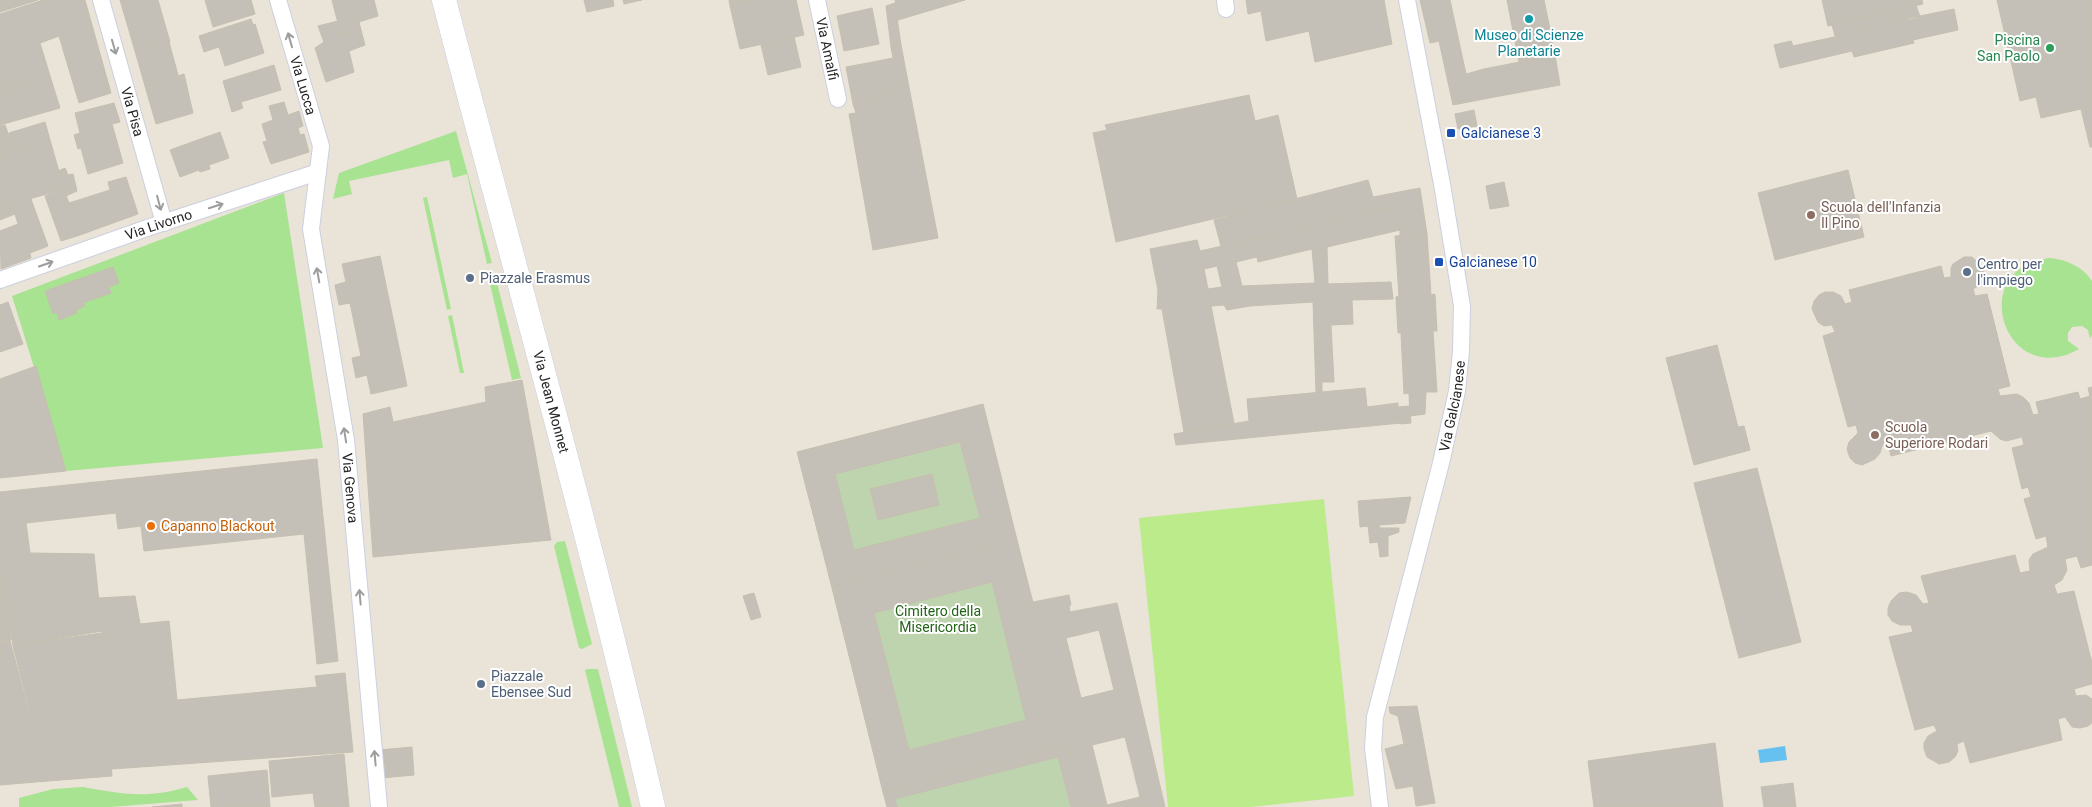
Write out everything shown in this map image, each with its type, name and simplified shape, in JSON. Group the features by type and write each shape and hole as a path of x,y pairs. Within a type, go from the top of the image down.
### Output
{"street":[{"name":"Via Pisa","path":"100,0 164,223"},
{"name":"Via Lucca","path":"278,0 321,146 318,172"},
{"name":"Via Jean Monnet","path":"444,0 509,249 586,528 653,807"},
{"name":"Via Amalfi","path":"817,0 838,99"},
{"name":"Via Galcianese","path":"1380,807 1373,748 1375,717 1441,462 1457,391 1461,351 1462,306 1407,0"},
{"name":"Via Livorno","path":"0,280 318,172"},
{"name":"Via Genova","path":"318,172 311,229 346,440 379,807"}],"green space":[{"path":"456,131 492,263 487,264 467,174 453,178 449,160 349,181 352,194 333,199 339,173"},
{"path":"284,193 323,448 66,471 12,296"},
{"path":"427,197 451,309 447,310 423,198"},
{"path":"2050,258 2074,265 2084,271 2092,281 2092,335 2090,339 2088,330 2082,326 2072,327 2068,333 2068,341 2079,349 2053,358 2031,354 2015,341 2004,323 2002,302 2008,282 2024,267"},
{"path":"497,283 521,378 512,380 490,284"},
{"path":"452,315 464,373 460,373 448,316"},
{"name":"Cimitero della Misericordia","path":"983,404 1084,807 887,807 797,452"},
{"path":"1324,499 1354,796 1250,807 1168,807 1139,518"},
{"path":"565,541 592,644 582,649 579,648 554,546 557,542"},
{"path":"598,669 632,807 619,807 585,670"},
{"path":"83,787 110,792 147,794 173,791 187,787 198,800 110,807 19,807 19,798 53,789"}],"water":[{"path":"1785,746 1787,760 1760,763 1758,750"}],"building":[{"path":"0,0 38,0 0,12"},
{"path":"43,0 85,0 111,93 79,103 59,36 40,43 50,76 0,90 0,14"},
{"path":"120,0 158,0 170,42 135,51"},
{"path":"205,0 251,0 255,14 213,27"},
{"path":"332,0 374,0 378,16 359,22 361,30 341,35"},
{"path":"584,0 613,0 614,6 587,12"},
{"path":"623,0 642,0 624,4"},
{"path":"729,0 755,0 730,6"},
{"path":"755,0 796,0 804,35 740,49 730,6"},
{"path":"895,0 965,0 898,20"},
{"path":"1246,0 1384,0 1392,44 1315,62 1309,31 1266,41 1261,11 1248,14"},
{"path":"1420,0 1450,0 1458,37 1430,43"},
{"name":"Museo di Scienze Planetarie","path":"1507,0 1544,0 1553,44 1517,52"},
{"path":"1822,0 1922,0 1923,4 1828,26"},
{"name":"Piscina San Paolo","path":"1997,0 2092,0 2092,147 2090,147 2081,109 2041,118 2036,97 2020,101"},
{"path":"895,3 901,45 891,47 886,6"},
{"path":"1916,5 1920,17 1908,20 1906,18 1847,31 1848,34 1835,36 1832,25"},
{"path":"872,8 879,44 844,51 837,16"},
{"path":"1954,9 1958,30 1913,40 1914,43 1854,57 1852,51 1780,68 1774,45 1791,41 1793,46 1848,34 1847,31"},
{"path":"251,19 253,25 255,24 264,53 225,66 219,47 204,52 199,36"},
{"path":"338,21 341,35 361,30 365,45 349,51 354,72 326,82 315,48 324,42 318,26"},
{"path":"794,37 801,67 768,75 761,45"},
{"path":"1458,37 1466,74 1484,69 1489,98 1453,105 1439,41"},
{"path":"169,42 178,75 145,86 135,51"},
{"path":"1553,44 1555,55 1519,62 1517,52"},
{"path":"901,45 908,82 892,85 893,91 880,94 873,62 893,58 891,47"},
{"path":"1555,55 1560,85 1489,98 1484,69"},
{"path":"873,62 880,98 853,104 846,67"},
{"path":"274,65 281,90 241,102 243,108 232,112 223,81"},
{"path":"184,74 193,113 156,124 145,86"},
{"path":"50,76 60,108 0,125 0,90"},
{"path":"908,82 938,238 873,250 849,114 856,113 853,104 880,98 880,94 893,91 892,85"},
{"path":"1249,95 1255,121 1278,115 1297,199 1116,242 1093,133 1107,130 1105,125"},
{"path":"284,102 288,115 299,111 303,126 298,128 300,135 304,134 309,152 271,164 263,142 267,141 262,124 273,120 269,106"},
{"path":"114,103 120,122 112,124 123,163 88,174 81,148 78,149 74,135 80,133 75,113"},
{"path":"1474,110 1477,126 1458,129 1455,114"},
{"path":"45,122 50,140 14,150 9,133"},
{"path":"5,125 14,150 0,155 0,126"},
{"path":"220,132 229,158 209,165 210,169 200,172 199,170 180,177 170,150"},
{"path":"50,140 64,189 12,204 15,214 0,220 0,154"},
{"path":"65,168 68,175 73,174 77,191 66,196 58,171"},
{"name":"Scuola dell'Infanzia Il Pino","path":"1848,170 1864,237 1775,260 1758,193"},
{"path":"126,177 138,214 80,235 69,203 110,190 108,182"},
{"path":"1368,180 1373,197 1420,188 1427,234 1400,236 1400,206 1221,246 1214,220"},
{"path":"1504,182 1509,206 1490,209 1486,186"},
{"path":"64,189 80,235 61,241 45,196"},
{"path":"31,199 48,246 30,253 31,258 1,269 0,231 18,224 12,204"},
{"path":"1400,206 1400,230 1327,247 1328,284 1391,282 1393,299 1352,300 1353,324 1331,325 1334,382 1322,382 1322,392 1316,392 1313,302 1250,306 1227,310 1224,305 1211,306 1234,423 1184,432 1162,309 1157,309 1158,290 1150,249 1197,240 1200,251","holes":["1312,249 1315,283 1242,286 1236,262 1257,257 1258,262","1217,266 1222,287 1208,289 1204,269"]},
{"path":"1427,234 1431,295 1435,294 1437,331 1433,331 1437,392 1426,392 1425,414 1410,416 1409,393 1404,394 1401,333 1398,333 1396,297 1399,296 1395,236"},
{"path":"380,256 407,386 371,394 367,375 356,378 352,358 361,356 350,303 339,305 335,285 346,282 342,264"},
{"path":"1964,257 1972,257 1984,268 1983,280 1980,285 1973,289 1975,296 1987,294 2010,386 1998,389 2000,396 2017,394 2023,397 2029,403 2033,415 2039,414 2036,402 2078,392 2080,399 2090,396 2088,388 2092,387 2092,565 2081,568 2077,556 2065,559 2067,570 2062,580 2054,585 2057,594 2074,591 2092,663 2092,684 2074,689 2076,696 2086,695 2092,699 2092,723 2080,728 2072,727 2065,717 2058,719 2062,740 1970,763 1964,741 1957,744 1958,751 1955,757 1949,762 1939,764 1927,757 1924,749 1924,743 1928,736 1937,731 1934,725 1915,730 1889,637 1913,632 1911,625 1900,625 1892,621 1888,615 1888,608 1891,601 1899,593 1907,592 1916,595 1923,604 1929,603 1921,576 2015,555 2020,573 2030,571 2029,560 2033,554 2048,547 2046,536 2036,539 2024,499 2031,497 2028,487 2022,489 2012,448 2024,445 2022,437 2006,441 2000,439 1991,431 1891,456 1888,444 1882,446 1880,453 1875,459 1862,465 1855,463 1850,458 1847,449 1849,442 1858,433 1856,425 1848,427 1823,336 1835,332 1832,325 1824,326 1818,322 1812,309 1814,301 1825,292 1833,292 1841,296 1845,304 1852,302 1849,290 1941,266 1944,278 1951,277 1953,264"},
{"path":"113,267 119,283 109,287 111,293 83,303 85,306 76,310 77,313 59,320 57,312 53,314 45,291"},
{"path":"8,302 23,344 0,352 0,305"},
{"path":"1717,345 1738,427 1744,426 1750,450 1694,465 1666,358"},
{"path":"36,366 66,471 0,478 0,379"},
{"path":"522,380 551,540 373,557 363,414 390,407 393,422 486,402 485,387"},
{"path":"1365,388 1367,407 1398,403 1398,407 1410,406 1410,413 1400,414 1401,423 1176,445 1174,434 1249,421 1247,399"},
{"path":"983,404 1017,540 832,587 797,452","holes":["960,442 980,518 854,550 835,474"]},
{"path":"1410,413 1411,423 1401,424 1400,414"},
{"path":"317,459 338,661 317,664 304,534 144,551 141,526 118,529 116,513 26,523 30,553 94,554 102,631 13,646 0,568 0,492"},
{"path":"1757,468 1801,642 1739,658 1694,483"},
{"path":"932,474 939,505 878,520 870,489"},
{"path":"1411,497 1405,523 1379,525 1380,528 1399,528 1399,532 1388,536 1388,556 1380,557 1378,542 1370,543 1368,526 1360,527 1358,501"},
{"path":"1017,540 1069,744 883,792 832,587","holes":["992,582 1026,720 909,750 874,613"]},
{"path":"0,568 11,640 0,642"},
{"path":"754,593 761,617 751,620 743,596"},
{"path":"1069,595 1070,612 1117,603 1165,807 1084,807 1033,602","holes":["1099,630 1114,690 1081,698 1066,638","1125,737 1140,797 1107,805 1092,745"]},
{"path":"135,596 140,624 169,621 177,700 317,687 315,676 345,673 353,752 112,769 99,598"},
{"path":"101,633 112,776 48,781 13,646"},
{"path":"10,641 48,781 0,785 0,643"},
{"path":"1417,706 1435,803 1416,806 1413,786 1396,789 1385,749 1404,744 1398,716 1390,713 1389,707"},
{"path":"1715,743 1723,807 1594,807 1588,761"},
{"path":"1069,744 1084,807 1071,807 1058,757 895,799 897,807 887,807 883,792"},
{"path":"412,747 414,775 381,778 379,750"},
{"path":"344,754 349,807 315,807 313,793 272,797 269,761"},
{"path":"267,770 270,807 211,807 208,776"},
{"path":"1793,783 1796,807 1764,807 1761,787"},
{"path":"182,804 182,807 152,807"}],"place":[{"name":"Museo di Scienze Planetarie","path":"1529,19"},
{"name":"Piscina San Paolo","path":"2050,48"},
{"name":"Galcianese 3","path":"1451,133"},
{"name":"Scuola dell'Infanzia Il Pino","path":"1811,215"},
{"name":"Galcianese 10","path":"1439,262"},
{"name":"Centro per l'impiego","path":"1967,272"},
{"name":"Piazzale Erasmus","path":"470,278"},
{"name":"Scuola Superiore Rodari","path":"1875,435"},
{"name":"Capanno Blackout","path":"151,526"},
{"name":"Piazzale Ebensee Sud","path":"481,684"}]}
